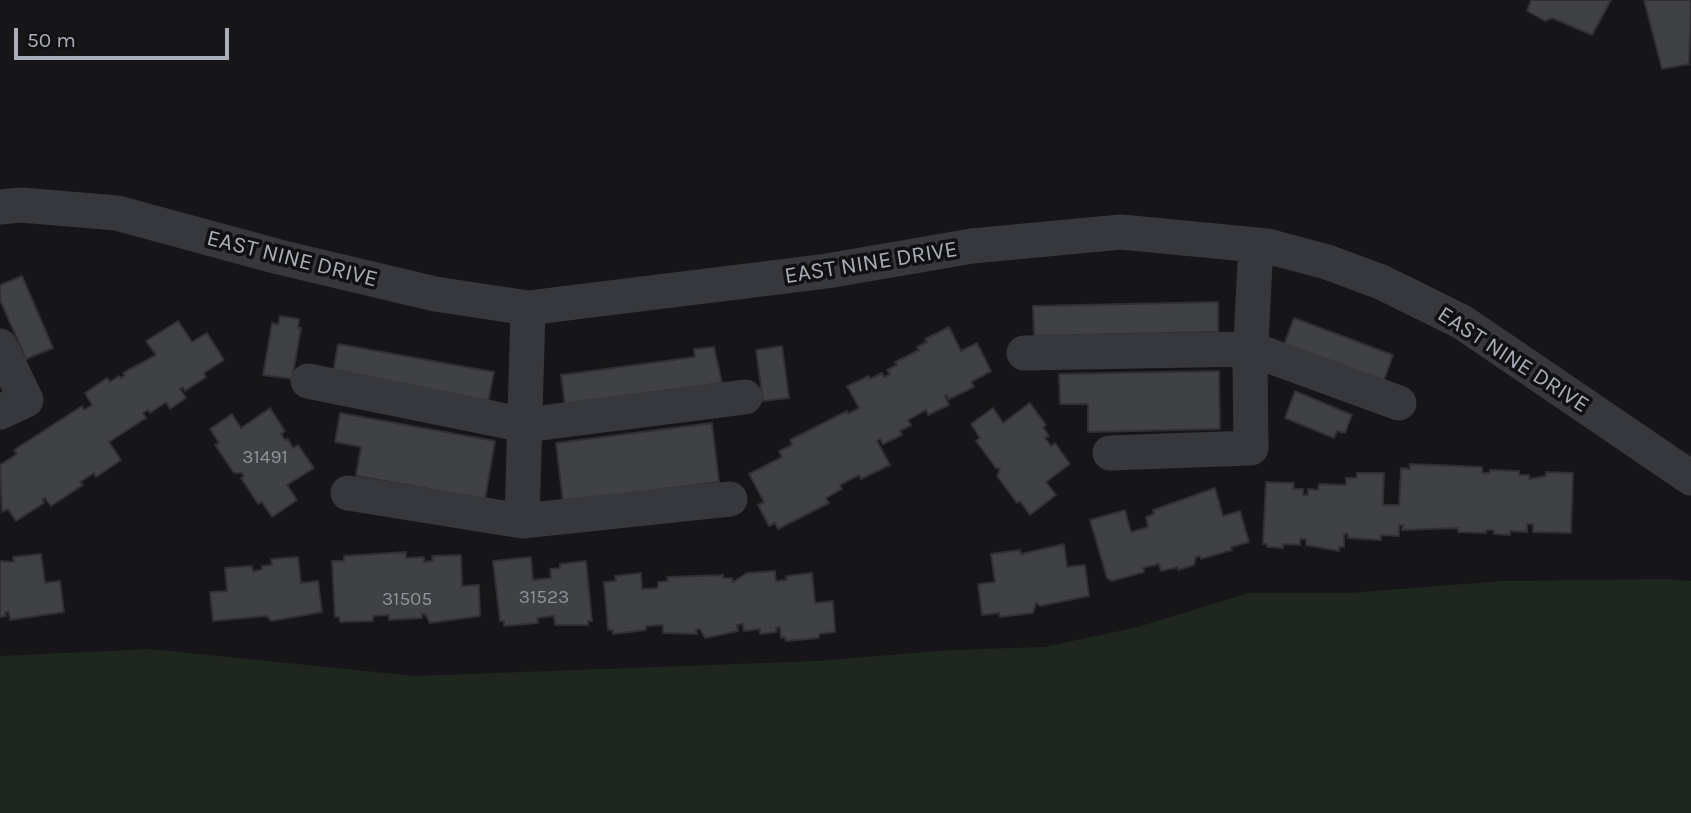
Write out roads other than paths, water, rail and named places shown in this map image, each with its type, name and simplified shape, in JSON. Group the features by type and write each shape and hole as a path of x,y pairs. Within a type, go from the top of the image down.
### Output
{"street":[{"name":"EAST NINE DRIVE","path":"0,207 21,205 117,213 279,257 435,294 528,309 813,273 972,246 1121,232 1256,245 1327,262 1462,322 1691,478"},
{"path":"1110,453 1251,448 1251,349 1256,245"},
{"path":"522,521 528,309"},
{"path":"0,346 26,400 0,412"},
{"path":"1024,353 1251,349 1399,403"},
{"path":"308,381 525,425 745,397"},
{"path":"348,493 522,521 730,499"}]}
